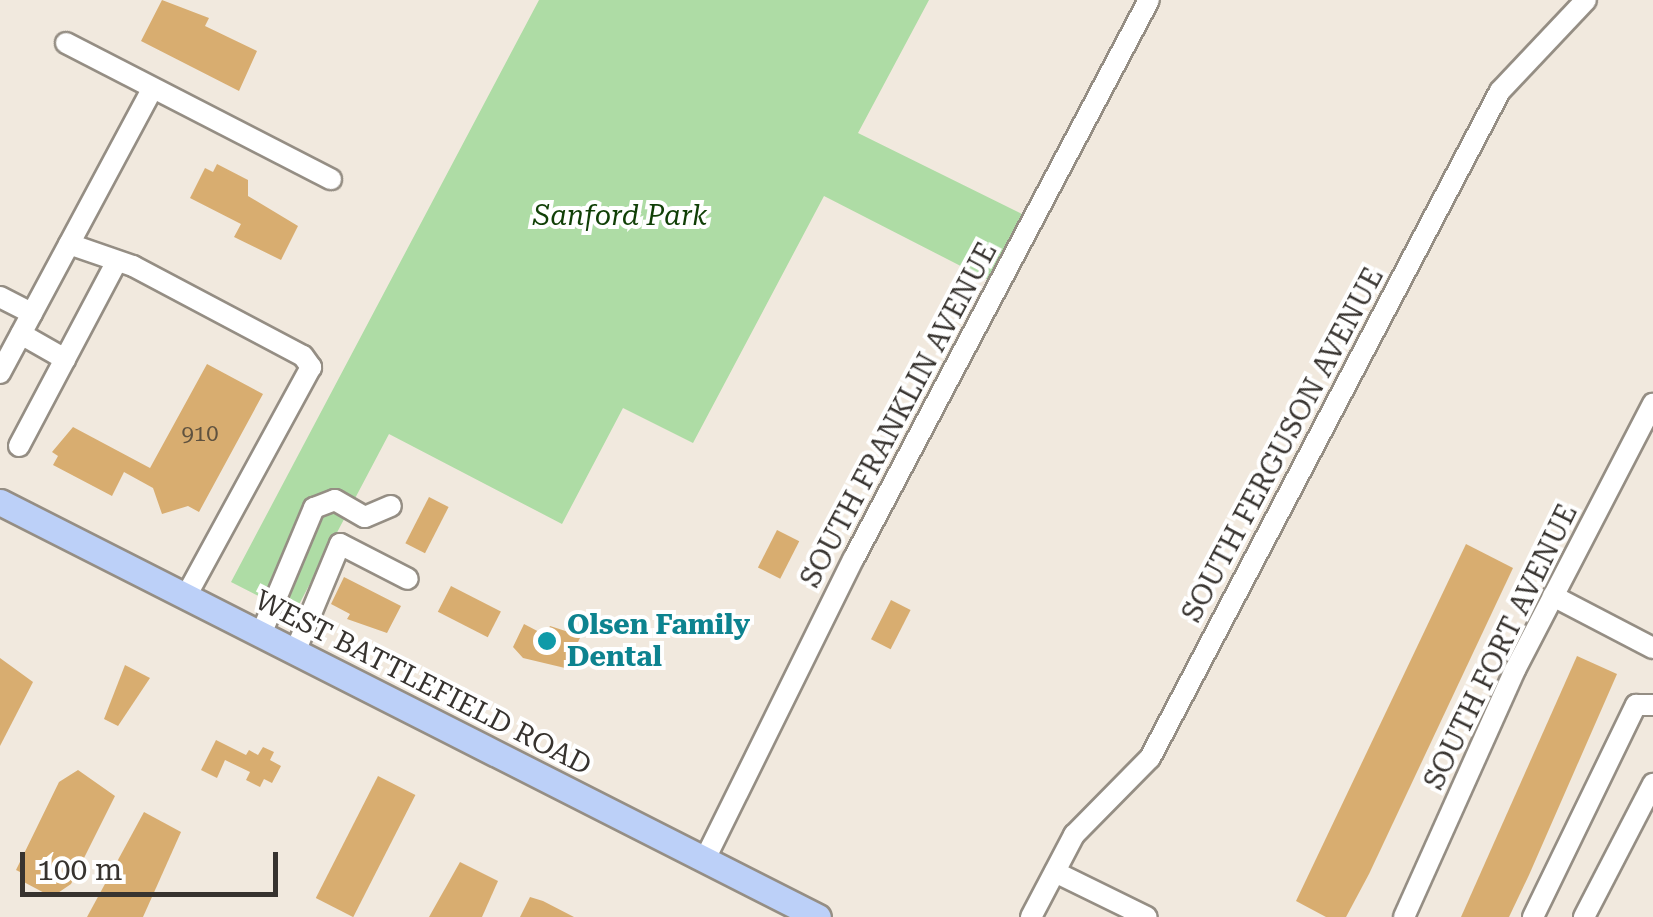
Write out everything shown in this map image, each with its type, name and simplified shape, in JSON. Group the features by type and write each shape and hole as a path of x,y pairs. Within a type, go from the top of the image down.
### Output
{"main road":[{"name":"WEST BATTLEFIELD ROAD","path":"0,502 818,917"}],"street":[{"name":"SOUTH FRANKLIN AVENUE","path":"705,859 854,558 1149,0"},
{"name":"SOUTH FERGUSON AVENUE","path":"1031,917 1074,835 1150,758 1500,91 1586,0"},
{"path":"66,43 331,179"},
{"path":"0,372 153,88"},
{"path":"69,244 115,265 132,266 303,356 310,367 186,596"},
{"path":"19,446 115,265"},
{"path":"0,297 32,313"},
{"path":"21,334 66,359"},
{"name":"SOUTH FORT AVENUE","path":"1404,917 1553,596 1653,404"},
{"path":"261,634 314,508 335,500 365,516 392,506"},
{"path":"296,652 340,544 408,580"},
{"path":"1553,596 1653,648"},
{"path":"1533,917 1636,705 1653,705"},
{"path":"1584,917 1653,784"},
{"path":"1055,872 1147,917"}],"green space":[{"name":"Sanford Park","path":"539,0 929,0 858,133 1024,215 990,281 824,196 693,443 623,408 562,524 389,434 294,614 231,582"}],"building":[{"path":"162,0 209,18 205,26 257,51 239,91 141,41"},
{"path":"217,164 248,180 248,196 298,226 281,260 234,237 241,224 190,198 205,168 213,172"},
{"path":"207,364 263,394 199,512 188,506 162,514 153,488 124,472 112,496 53,465 58,456 52,452 73,427 150,468"},
{"path":"429,497 449,507 425,553 405,543"},
{"path":"777,530 799,541 780,579 758,567"},
{"path":"1466,544 1513,568 1346,917 1326,917 1296,901"},
{"path":"344,577 401,606 387,633 347,619 350,614 331,604"},
{"path":"451,586 501,611 488,637 438,612"},
{"path":"891,600 911,610 891,649 871,639"},
{"name":"Olsen Family Dental","path":"524,624 545,635 550,626 581,636 565,668 523,658 513,647"},
{"path":"1577,656 1617,674 1529,875 1509,917 1461,917"},
{"path":"0,658 33,682 0,746"},
{"path":"125,665 150,678 118,726 104,719"},
{"path":"216,740 246,755 249,750 258,755 263,747 274,752 270,760 281,766 272,783 264,779 260,787 246,780 250,772 225,760 217,778 201,770"},
{"path":"78,770 115,796 71,884 52,897 20,880 24,874 16,870 59,782"},
{"path":"378,776 415,795 353,917 316,898"},
{"path":"144,812 181,832 143,917 87,917"},
{"path":"460,862 498,881 482,917 429,917"},
{"path":"530,897 543,901 574,917 520,917"}],"place":[{"name":"Olsen Family Dental","path":"547,641"}]}
